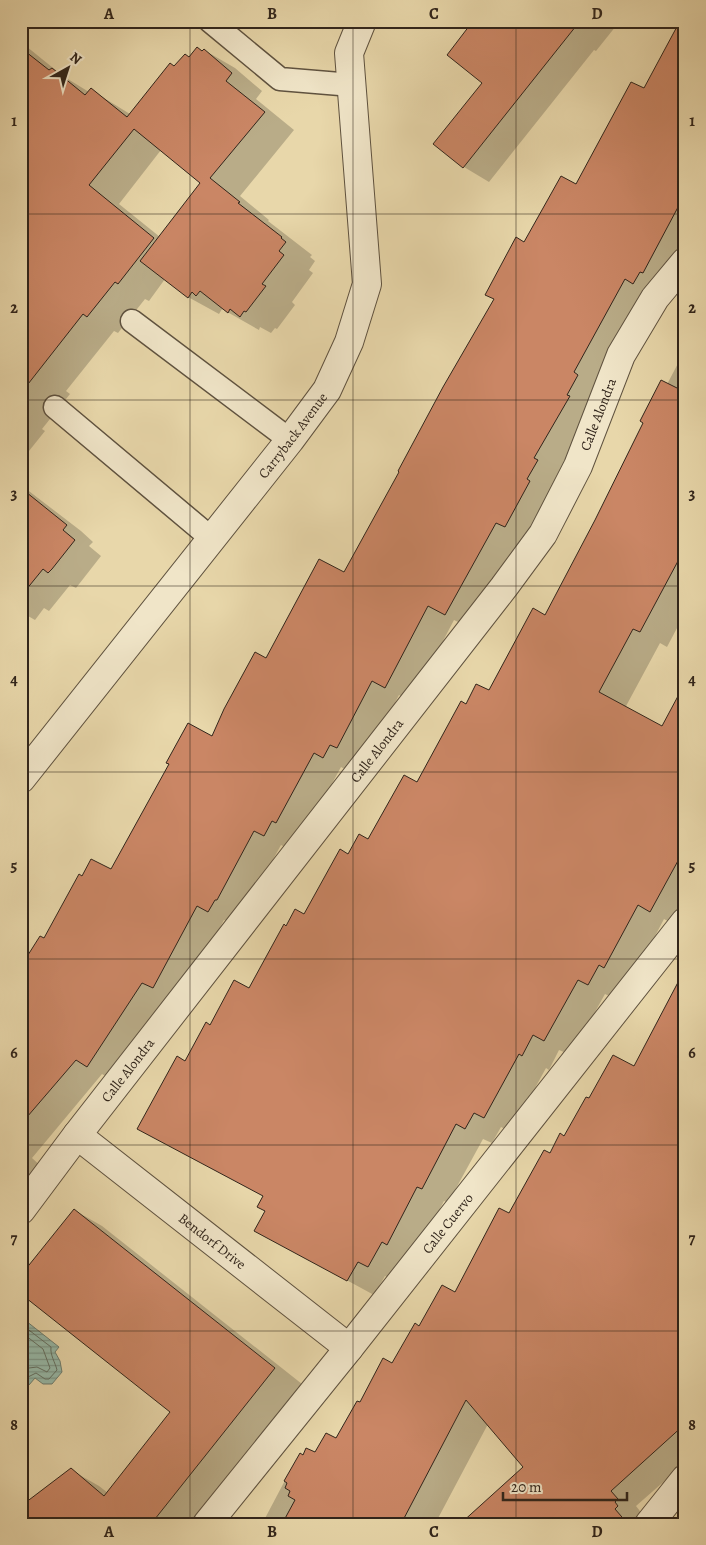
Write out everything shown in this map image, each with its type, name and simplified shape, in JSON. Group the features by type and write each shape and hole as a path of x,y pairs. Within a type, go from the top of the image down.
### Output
{"street":[{"name":"Carryback Avenue","path":"21,779 290,440 327,390 349,342 368,284 349,53 362,21"},
{"name":"Calle Alondra","path":"21,1210 77,1135 492,603 543,534 578,466 621,355 655,298 685,262"},
{"name":"Calle Cuervo","path":"207,1524 349,1348 685,922"},
{"name":"Bendorf Drive","path":"77,1135 349,1348"},
{"path":"649,1524 685,1479"}],"lane":[{"path":"210,21 280,78 352,85"},
{"path":"132,321 290,440"},
{"path":"56,407 211,538"}],"water":[{"path":"21,1317 59,1347 55,1352 60,1361 62,1372 52,1384 43,1384 35,1378 29,1385 21,1379"}],"building":[{"path":"473,21 580,21 463,168 433,144 482,83 447,55"},
{"path":"680,21 685,21 685,194 643,273 640,272 633,284 625,279 574,372 578,375 567,395 570,396 534,458 538,460 527,479 530,481 505,527 496,523 445,615 428,606 385,688 372,681 337,748 330,745 323,758 314,753 276,823 272,821 264,836 254,831 217,900 215,900 208,912 197,906 153,988 142,983 87,1067 76,1060 21,1124 21,966 40,936 44,938 79,874 82,876 91,859 111,869 169,764 166,763 188,723 212,736 224,709 255,652 266,658 319,559 344,572 443,387 494,299 485,295 516,237 524,242 561,176 576,184 631,82 644,88"},
{"path":"197,47 202,51 204,49 232,73 226,81 265,112 210,178 240,202 238,203 282,237 286,242 279,251 284,255 262,284 266,286 240,317 230,309 228,313 200,291 196,296 192,292 188,298 140,261 200,183 134,129 89,185 154,238 118,284 115,282 87,317 83,314 21,393 21,48 49,70 52,68 85,95 91,88 127,117 170,63 174,66 185,54 189,57"},
{"path":"661,380 685,392 685,548 640,632 633,629 599,692 662,726 685,683 685,848 650,912 638,905 604,968 599,965 588,985 578,980 544,1041 533,1035 522,1056 519,1054 484,1118 474,1113 465,1129 456,1124 422,1189 417,1187 387,1245 382,1242 368,1267 358,1262 347,1281 254,1231 265,1211 257,1207 263,1196 137,1129 177,1056 185,1061 206,1022 210,1025 234,980 249,988 284,924 286,926 295,909 304,914 340,849 348,854 359,834 368,839 404,775 417,782 461,701 466,704 476,684 489,690 533,608 545,615 643,423 640,421"},
{"path":"21,488 67,525 63,530 75,540 52,569 48,573 43,569 21,596"},
{"path":"685,969 685,1424 611,1491 618,1499 615,1502 618,1506 615,1509 628,1524 460,1524 523,1467 466,1400 401,1524 282,1524 295,1500 288,1496 290,1491 285,1488 287,1483 284,1481 300,1453 303,1455 306,1448 315,1452 326,1433 336,1438 357,1401 360,1402 383,1358 392,1363 415,1323 419,1326 442,1285 455,1292 499,1208 509,1213 544,1150 550,1153 560,1133 564,1136 586,1097 589,1098 613,1055 634,1066"},
{"path":"74,1209 275,1368 151,1524 21,1524 21,1506 71,1468 104,1496 170,1412 21,1294 21,1275"}]}
